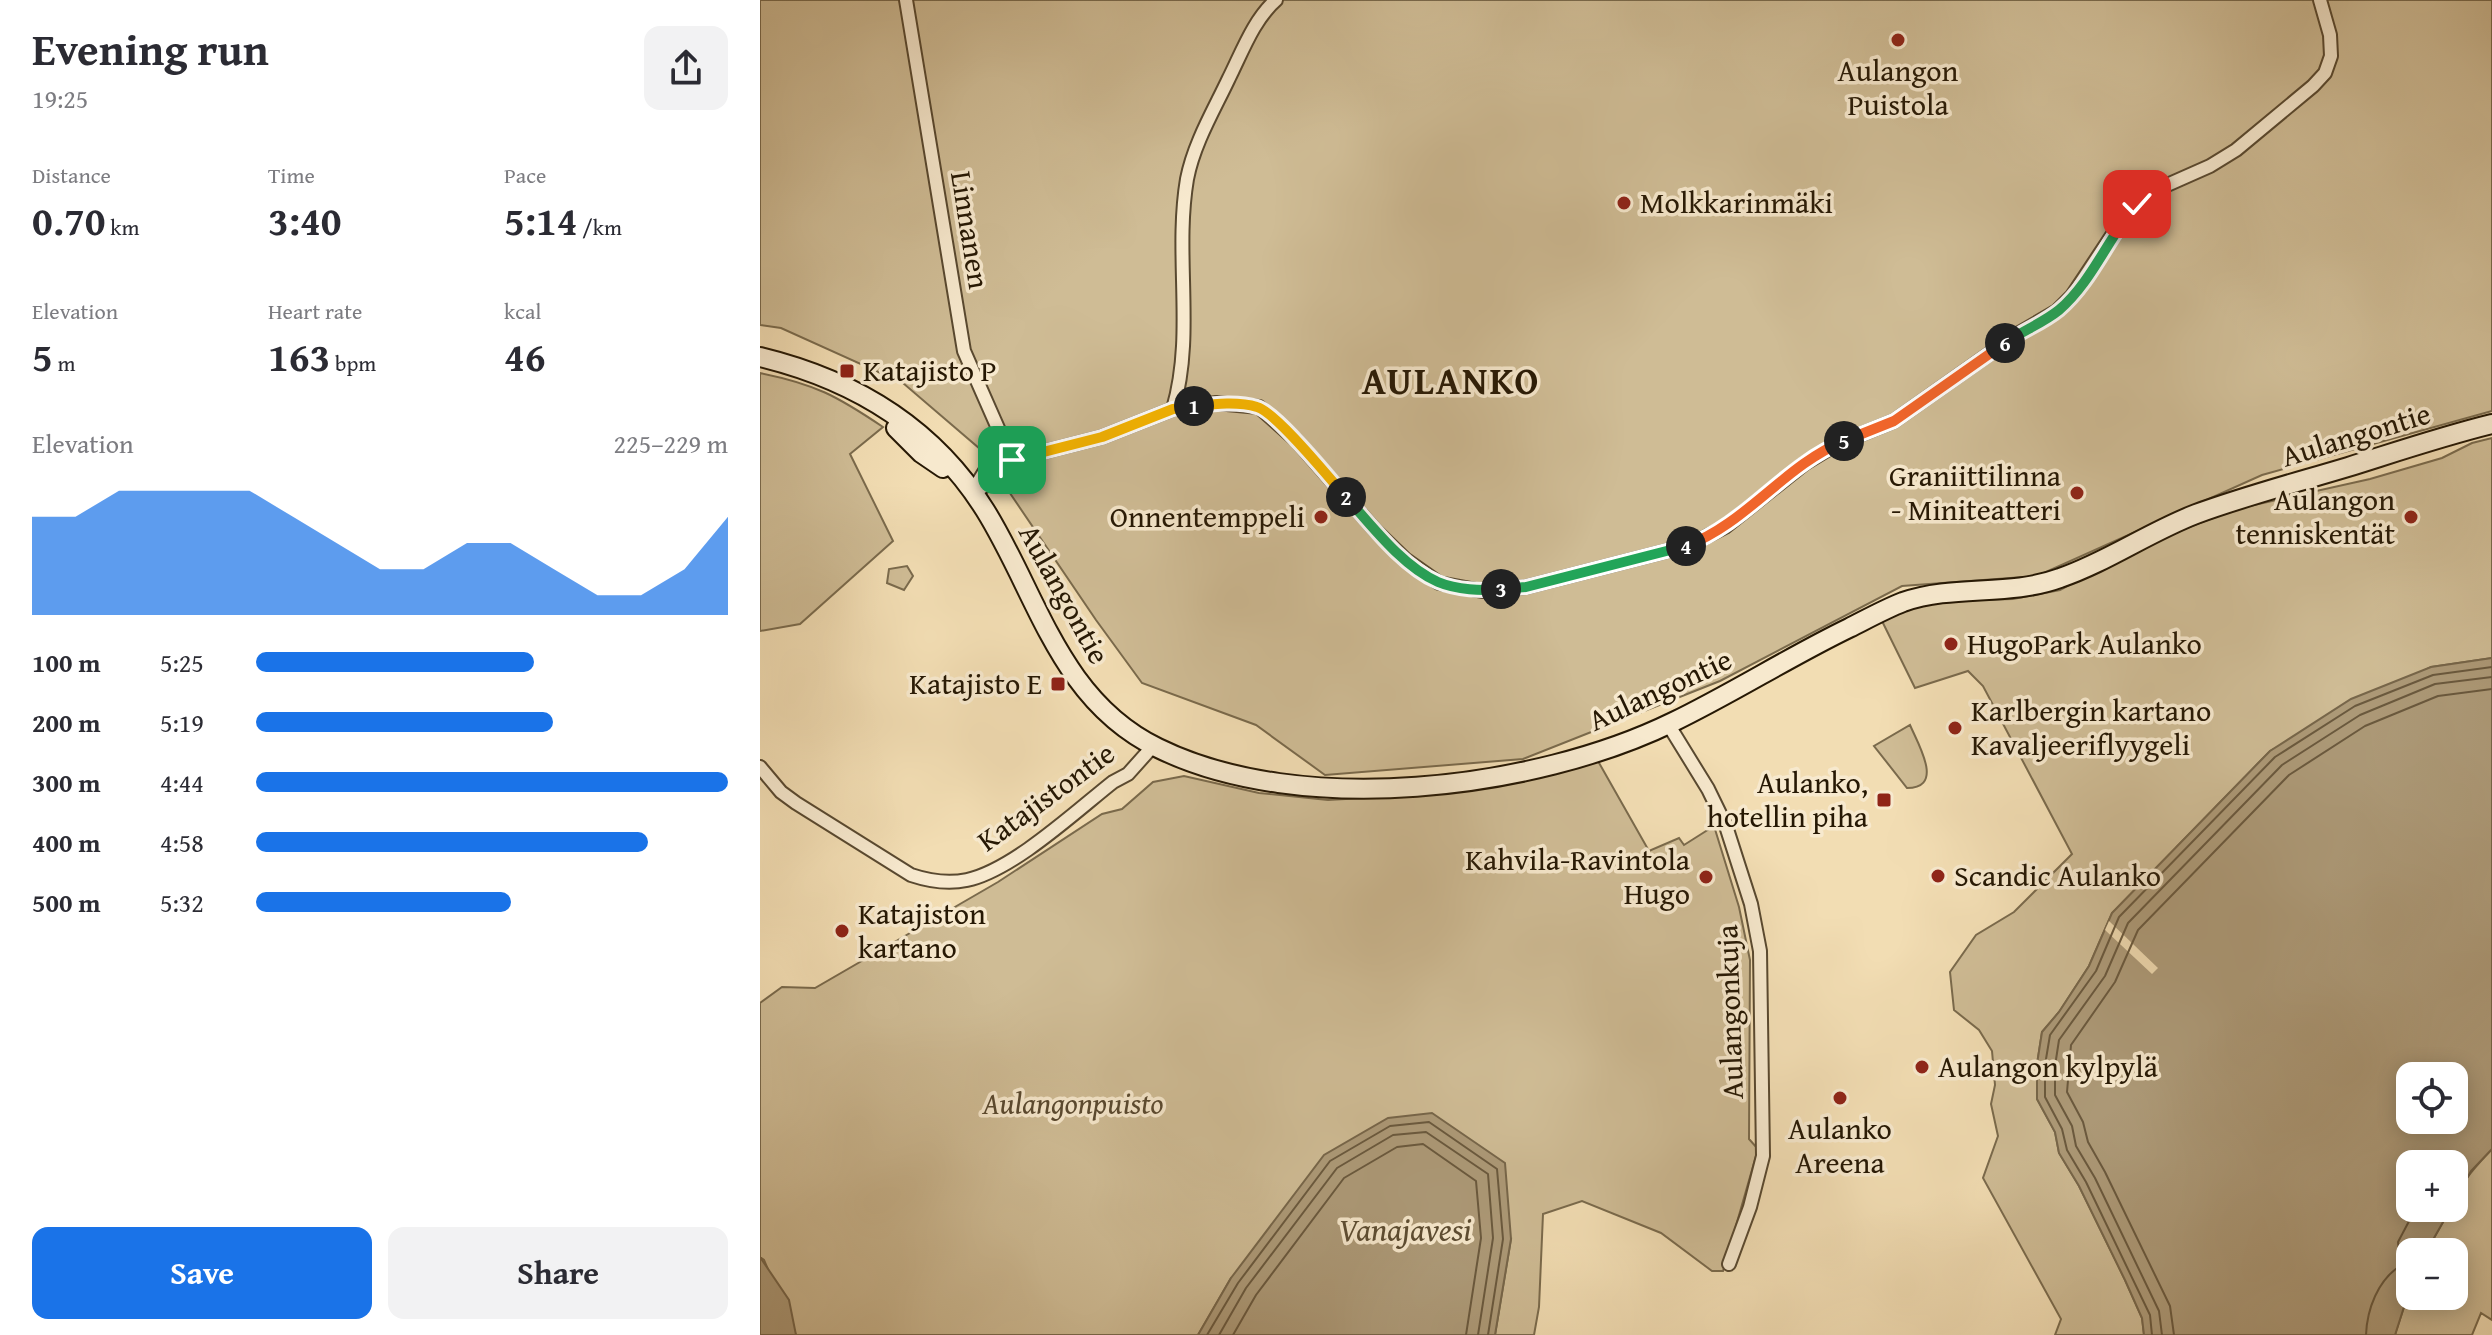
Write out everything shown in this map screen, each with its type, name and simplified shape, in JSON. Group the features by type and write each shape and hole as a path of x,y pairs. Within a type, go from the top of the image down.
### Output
{"street":[{"name":"Linnanen","path":"906,0 964,351 1008,463"},
{"path":"1173,409 1180,387 1185,343 1182,237 1188,177 1198,144 1247,42 1268,7 1276,0"},
{"path":"972,492 985,471 1102,437 1173,409 1216,403 1259,407 1296,440 1405,559 1439,583 1482,591 1526,587 1690,545 1725,527 1804,464 1837,444 1894,421 2016,335 2057,311 2072,296 2119,225 2149,193 2210,166 2236,150 2325,73 2331,56 2330,35 2320,0"},
{"name":"Aulangontie","path":"760,357 829,379 877,404 921,453 957,474 972,492 1005,546 1059,655 1092,697 1123,725 1153,746 1189,762 1235,776 1307,787 1377,788 1499,775 1593,753 1668,724 1797,653 1902,602 1951,591 2019,590 2056,580 2194,515 2492,424"},
{"name":"Aulangonkuja","path":"1668,724 1708,789 1726,826 1751,904 1760,951 1763,1156 1750,1207 1729,1264"},
{"name":"Katajistontie","path":"760,767 781,792 796,803 911,875 927,881 955,882 1000,867 1023,852 1113,782 1128,774 1153,746"}],"green space":[{"path":"760,0 2492,0 2492,411 2262,475 2037,576 1902,586 1720,681 1523,759 1325,775 1256,725 1142,683 980,449 903,383 781,328 760,325"},
{"path":"760,373 825,392 883,427 850,454 893,541 800,624 760,631"},
{"path":"2492,438 2492,658 2431,667 2270,751 2112,913 2089,966 2042,1032 2037,1064 2037,1099 2055,1132 2059,1153 2079,1186 2125,1280 2142,1318 2144,1335 2055,1335 2061,1319 1983,1178 1998,1136 1991,1104 1995,1085 1992,1051 1979,1030 1954,1010 1950,972 1976,935 2014,912 2072,854 1983,686 1968,671 1915,688 1880,617 1900,608 1942,601 2013,599 2060,590 2143,545 2236,509 2370,479 2442,458 2472,443"},
{"path":"907,566 913,576 904,590 887,583 889,569"},
{"path":"1910,725 1923,753 1927,773 1925,781 1907,788 1874,746"},
{"name":"Aulangonpuisto","path":"1594,754 1649,851 1679,838 1684,845 1714,826 1739,907 1750,960 1749,1139 1758,1149 1723,1271 1712,1271 1661,1233 1582,1201 1543,1214 1539,1307 1534,1335 1495,1335 1511,1239 1231,1278 1198,1335 796,1335 760,1257 760,1003 782,987 815,988 998,882 1102,814 1122,809 1153,782 1184,776 1259,793 1328,800 1381,797 1526,779"},
{"path":"2492,1149 2492,1320 2481,1313 2472,1335 2395,1335 2403,1310 2468,1310 2468,1238 2434,1238 2443,1222 2468,1222 2468,1177"}],"water":[{"path":"2492,658 2492,1149 2468,1176 2468,1150 2396,1150 2396,1222 2443,1222 2434,1238 2396,1238 2396,1310 2403,1310 2395,1335 2144,1335 2142,1318 2125,1280 2079,1186 2059,1153 2055,1132 2037,1099 2037,1064 2042,1032 2089,966 2112,913 2270,751 2351,699 2431,667"},
{"name":"Vanajavesi","path":"1432,1113 1505,1163 1511,1239 1495,1335 1198,1335 1231,1278 1324,1155 1388,1118"},
{"path":"760,1257 789,1300 796,1335 760,1335"}],"pier":[{"path":"2109,921 2158,968 2152,974 2105,930"}],"place":[{"name":"Aulangon Puistola","path":"1898,40"},
{"name":"Molkkarinmäki","path":"1624,203"},
{"name":"Katajisto P","path":"847,371"},
{"name":"Graniittilinna - Miniteatteri","path":"2077,493"},
{"name":"Onnentemppeli","path":"1321,517"},
{"name":"Aulangon tenniskentät","path":"2411,517"},
{"name":"HugoPark Aulanko","path":"1951,644"},
{"name":"Katajisto E","path":"1058,684"},
{"name":"Karlbergin kartano Kavaljeeriflyygeli","path":"1955,728"},
{"name":"Aulanko, hotellin piha","path":"1884,800"},
{"name":"Scandic Aulanko","path":"1938,876"},
{"name":"Kahvila-Ravintola Hugo","path":"1706,877"},
{"name":"Katajiston kartano","path":"842,931"},
{"name":"Aulangon kylpylä","path":"1922,1067"},
{"name":"Aulanko Areena","path":"1840,1098"}],"district":[{"name":"AULANKO","path":"1451,381"}],"route":[{"path":"1012,460 1102,437 1173,409 1216,403 1259,407 1296,440 1375,530 1405,559 1439,583 1482,591 1526,587 1690,545 1725,527 1804,464 1837,444 1894,421 2016,335 2057,311 2072,296 2119,225 2137,204"}]}
